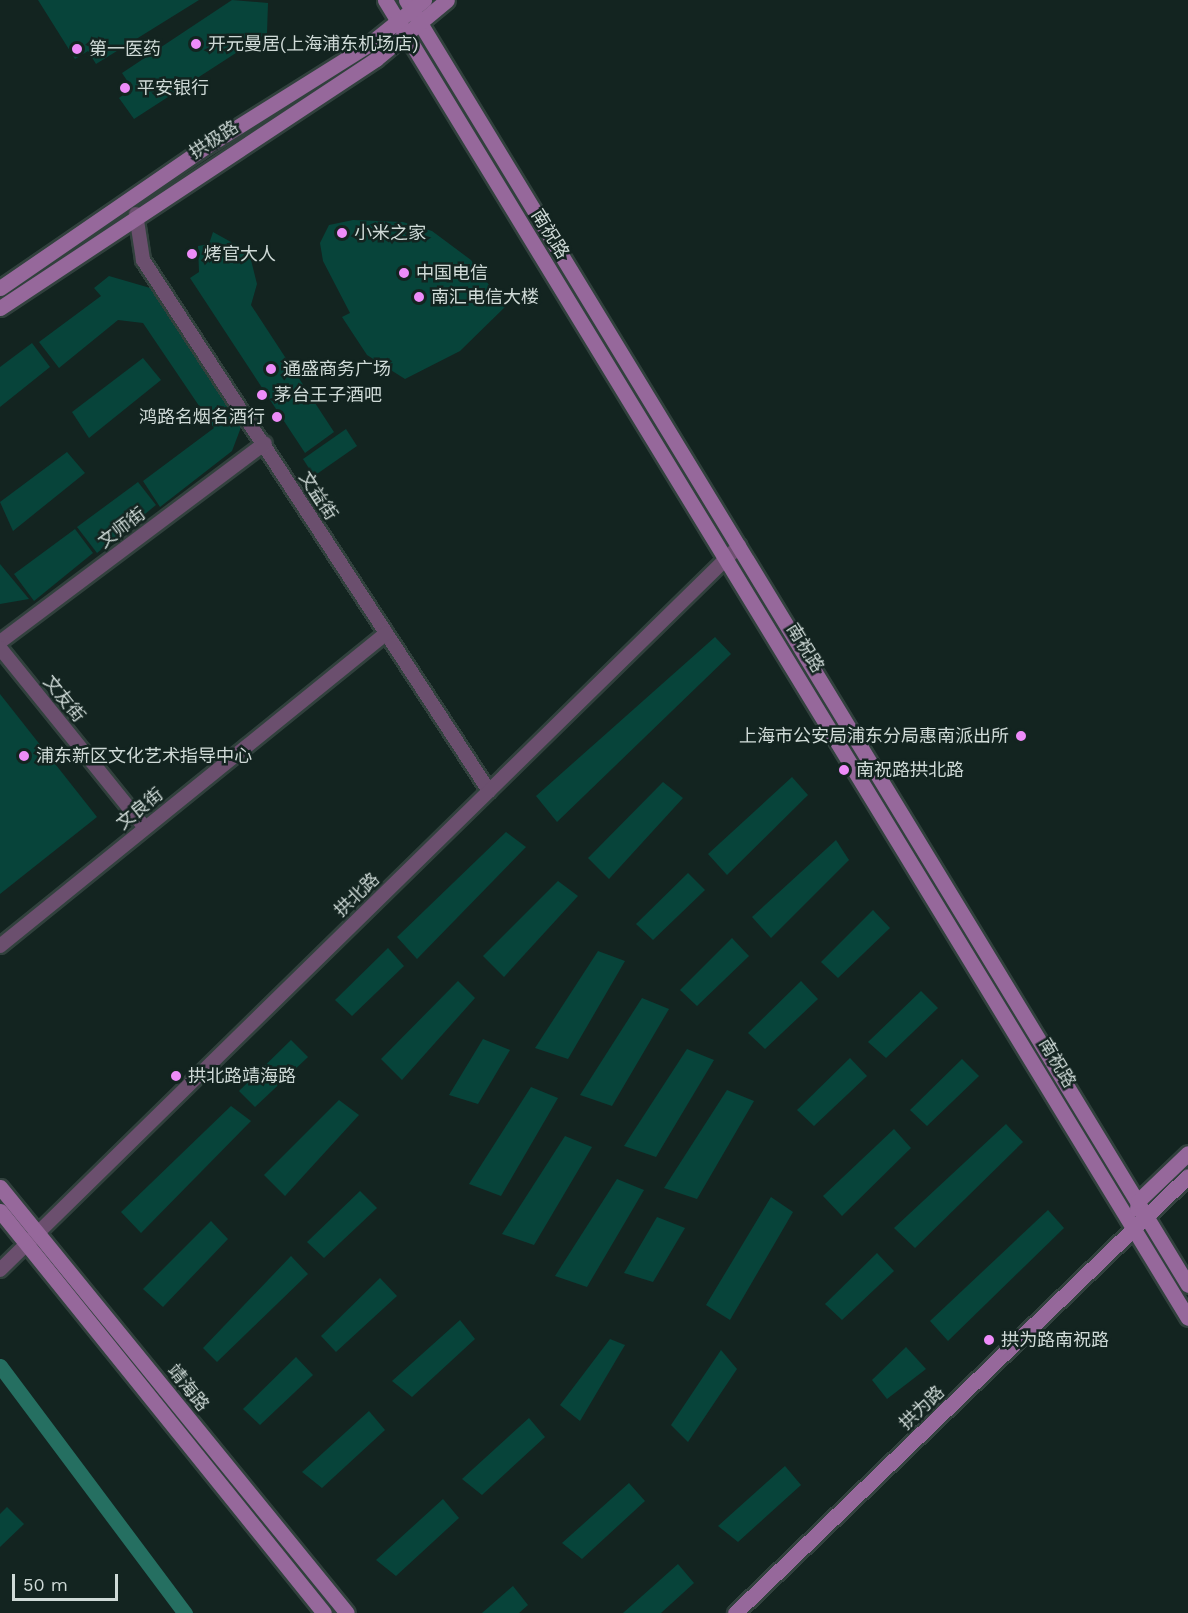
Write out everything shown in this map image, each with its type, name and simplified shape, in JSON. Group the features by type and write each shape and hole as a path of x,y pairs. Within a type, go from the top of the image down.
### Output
{"main road":[{"name":"南祝路","path":"385,0 1188,1318"},
{"name":"拱极路","path":"0,308 136,214 407,36 447,0"},
{"name":"南祝路","path":"414,4 421,24 1188,1285"},
{"name":"拱极路","path":"0,288 399,22 414,4"},
{"path":"1134,1229 1138,1202 1188,1153"},
{"name":"拱为路","path":"735,1613 1188,1176"},
{"name":"靖海路","path":"0,1186 32,1239 324,1613"},
{"name":"靖海路","path":"0,1211 32,1239 347,1613"}],"street":[{"name":"文益街","path":"136,214 143,260 265,443 489,791"},
{"name":"文师街","path":"0,642 265,443"},
{"name":"拱北路","path":"0,1270 739,546"},
{"name":"文良街","path":"0,946 386,633"},
{"name":"文友街","path":"0,648 145,828"}],"building":[{"path":"38,0 199,0 96,64 88,51 75,59"},
{"name":"开元曼居(上海浦东机场店)","path":"232,0 268,3 267,33 134,119 119,98 132,88 122,73"},
{"name":"南汇电信大楼","path":"353,220 403,222 432,231 471,260 505,307 460,351 405,379 367,355 342,317 350,313 323,261 320,243 329,225"},
{"name":"通盛商务广场","path":"213,232 249,252 257,284 251,305 334,432 305,453 190,278 199,272 198,246 209,244"},
{"path":"109,276 164,292 243,422 232,451 160,507 143,481 214,428 143,323 118,320 59,368 39,342 101,296 94,288"},
{"path":"32,343 50,367 0,407 0,367"},
{"path":"143,358 161,380 89,438 72,412"},
{"path":"346,429 357,446 314,476 303,459"},
{"path":"67,452 85,473 13,531 0,502"},
{"path":"138,482 156,505 97,553 77,527"},
{"path":"75,529 93,553 34,601 14,574"},
{"path":"0,564 29,599 0,604"},
{"path":"715,637 731,654 557,822 536,796"},
{"name":"浦东新区文化艺术指导中心","path":"0,694 97,817 0,894"},
{"path":"792,777 808,795 727,875 708,854"},
{"path":"663,782 683,798 609,879 588,858"},
{"path":"506,832 526,847 417,959 397,937"},
{"path":"836,840 849,860 771,938 752,917"},
{"path":"688,873 705,890 653,940 636,924"},
{"path":"558,881 578,896 504,977 483,956"},
{"path":"873,910 890,928 838,978 821,962"},
{"path":"732,938 749,956 697,1006 680,990"},
{"path":"388,948 404,966 352,1016 335,1000"},
{"path":"598,951 625,961 568,1059 535,1048"},
{"path":"458,981 475,998 402,1080 381,1059"},
{"path":"801,981 818,999 765,1049 748,1033"},
{"path":"921,991 938,1008 886,1058 868,1042"},
{"path":"642,998 669,1009 612,1106 580,1095"},
{"path":"483,1039 510,1050 478,1104 449,1095"},
{"path":"291,1040 308,1057 255,1107 239,1091"},
{"path":"687,1049 714,1060 656,1157 624,1146"},
{"path":"850,1058 867,1076 814,1126 797,1110"},
{"path":"962,1059 979,1076 927,1126 910,1110"},
{"path":"531,1087 558,1098 501,1196 469,1184"},
{"path":"727,1090 754,1101 697,1199 664,1188"},
{"path":"339,1100 359,1115 285,1196 264,1175"},
{"path":"231,1106 251,1121 141,1233 121,1212"},
{"path":"1006,1124 1023,1142 915,1248 894,1228"},
{"path":"894,1129 911,1148 842,1216 823,1196"},
{"path":"565,1136 592,1147 534,1245 502,1234"},
{"path":"617,1179 644,1190 587,1287 555,1276"},
{"path":"360,1191 377,1208 324,1258 307,1242"},
{"path":"771,1197 793,1212 730,1320 706,1305"},
{"path":"1048,1210 1064,1228 948,1341 930,1321"},
{"path":"657,1217 685,1228 653,1282 624,1273"},
{"path":"211,1221 228,1239 163,1307 143,1289"},
{"path":"877,1253 894,1271 842,1320 825,1304"},
{"path":"291,1256 308,1274 217,1362 203,1348"},
{"path":"380,1278 397,1296 336,1352 321,1336"},
{"path":"460,1320 475,1339 412,1397 392,1381"},
{"path":"610,1339 625,1345 580,1421 560,1405"},
{"path":"906,1347 926,1369 887,1399 872,1380"},
{"path":"721,1350 737,1369 688,1442 671,1425"},
{"path":"296,1357 313,1375 260,1425 243,1409"},
{"path":"369,1411 385,1430 322,1488 302,1472"},
{"path":"529,1418 545,1437 482,1495 462,1479"},
{"path":"785,1466 801,1485 738,1542 718,1526"},
{"path":"629,1483 645,1501 582,1559 562,1543"},
{"path":"443,1499 459,1518 396,1576 376,1560"},
{"path":"7,1507 24,1524 0,1547 0,1514"},
{"path":"678,1564 694,1583 661,1613 623,1613"},
{"path":"513,1586 528,1605 519,1613 482,1613"}],"waterway":[{"path":"0,1366 185,1613"}],"place":[{"name":"开元曼居(上海浦东机场店)","path":"196,44"},
{"name":"第一医药","path":"77,49"},
{"name":"平安银行","path":"125,88"},
{"name":"小米之家","path":"342,233"},
{"name":"烤官大人","path":"192,254"},
{"name":"中国电信","path":"404,273"},
{"name":"南汇电信大楼","path":"419,297"},
{"name":"通盛商务广场","path":"271,369"},
{"name":"茅台王子酒吧","path":"262,395"},
{"name":"鸿路名烟名酒行","path":"277,417"},
{"name":"上海市公安局浦东分局惠南派出所","path":"1021,736"},
{"name":"浦东新区文化艺术指导中心","path":"24,756"},
{"name":"南祝路拱北路","path":"844,770"},
{"name":"拱北路靖海路","path":"176,1076"},
{"name":"拱为路南祝路","path":"989,1340"}]}
